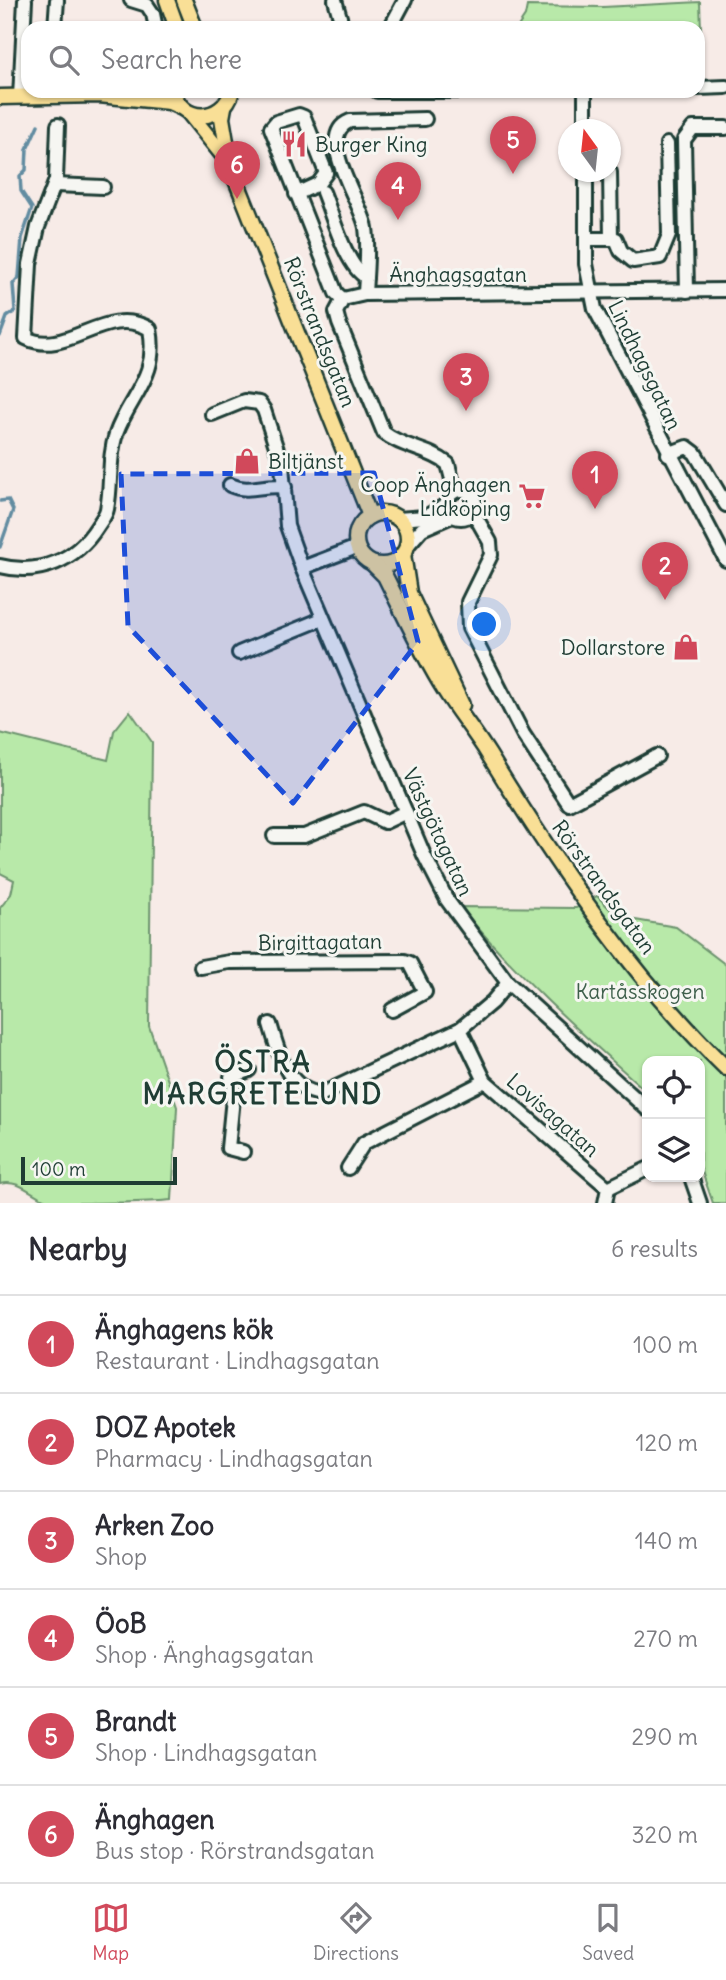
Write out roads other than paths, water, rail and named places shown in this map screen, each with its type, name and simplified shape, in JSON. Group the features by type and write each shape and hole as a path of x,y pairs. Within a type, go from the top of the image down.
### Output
{"main road":[{"path":"167,0 174,21"},
{"path":"184,0 192,21"},
{"path":"0,97 20,97"},
{"path":"143,98 169,102 185,110 208,116 231,98"},
{"name":"Rörstrandsgatan","path":"177,98 230,164"},
{"name":"Rörstrandsgatan","path":"232,98 222,118 230,164 370,516"},
{"path":"356,547 358,529 370,516 382,513 398,519"},
{"name":"Rörstrandsgatan","path":"398,519 407,531 405,550 409,593 455,685 466,716"},
{"name":"Rörstrandsgatan","path":"356,547 360,554 385,576 445,691 466,716 532,825 607,930 685,1028 726,1068"},
{"path":"373,564 390,564 405,550"}],"street":[{"path":"24,21 25,0"},
{"path":"56,21 57,0"},
{"path":"131,0 147,5 154,21"},
{"path":"335,0 341,21"},
{"path":"394,21 405,0"},
{"path":"20,97 21,78"},
{"path":"705,88 726,88"},
{"path":"585,98 585,119"},
{"path":"296,194 324,180 325,167 304,117 299,115 287,117 271,128 296,194 336,293 344,299"},
{"name":"Änghagsgatan","path":"425,119 350,121 342,124 338,131 343,172 366,226 365,294 726,289"},
{"path":"0,566 30,568 50,565 65,560 86,545 107,512 112,449 123,416 141,391 152,355 150,329 141,324 99,325 85,329 74,338 52,343 26,338 30,264 38,227 55,185 58,125"},
{"path":"687,291 684,140 693,128 726,128"},
{"path":"587,239 616,239 621,251 633,261 660,257 669,235 667,144"},
{"name":"Lindhagsgatan","path":"586,182 589,292 602,324 668,454 726,560"},
{"path":"610,182 611,239"},
{"path":"55,185 103,187"},
{"path":"323,192 351,262 358,273 366,277"},
{"path":"365,294 344,299 336,313 384,433 393,440 422,448 440,457 451,469 455,492"},
{"name":"Västgötagatan","path":"212,414 244,401 259,403 282,465 290,537 322,619 447,900 509,983 642,1104"},
{"path":"668,454 687,447 695,453 726,502"},
{"path":"230,485 243,491 273,485 285,487"},
{"path":"449,510 450,495 455,492 467,492 471,495 474,501 472,512 490,542 491,555 468,602 468,628 523,734 569,804 657,756"},
{"path":"405,550 422,529 449,510"},
{"path":"398,519 425,517 449,510 463,518 472,512"},
{"path":"302,568 356,547"},
{"path":"239,653 322,619"},
{"path":"274,836 304,836 364,812 385,822 406,812"},
{"name":"Birgittagatan","path":"201,968 229,962 405,961 410,963 425,992 392,1010"},
{"path":"270,1024 287,1073 296,1083 319,1094 340,1087 460,1029 492,1002 509,983"},
{"name":"Lovisagatan","path":"460,1029 485,1081 608,1188"},
{"path":"243,1152 228,1148 234,1088 231,1077 249,1070"},
{"path":"348,1168 364,1143 485,1081"},
{"path":"605,1203 608,1188 642,1171"},
{"path":"693,1182 700,1203"}],"waterway":[{"path":"0,336 7,317 15,311 13,284 19,277 22,238 32,208 21,191 20,176 26,170 27,149 38,125"},
{"path":"0,501 8,500 13,510 0,547"}],"place":[{"name":"Burger King","path":"294,144"},
{"name":"Brandt","path":"513,174"},
{"name":"Änghagen","path":"237,199"},
{"name":"ÖoB","path":"398,220"},
{"name":"Arken Zoo","path":"466,411"},
{"name":"Biltjänst","path":"247,461"},
{"name":"Coop Änghagen Lidköping","path":"532,496"},
{"name":"Änghagens kök","path":"595,509"},
{"name":"DOZ Apotek","path":"665,600"},
{"name":"Dollarstore","path":"686,647"}],"district":[{"name":"ÖSTRA MARGRETELUND","path":"263,1078"}],"park label":[{"name":"Kartåsskogen","path":"640,991"}]}
